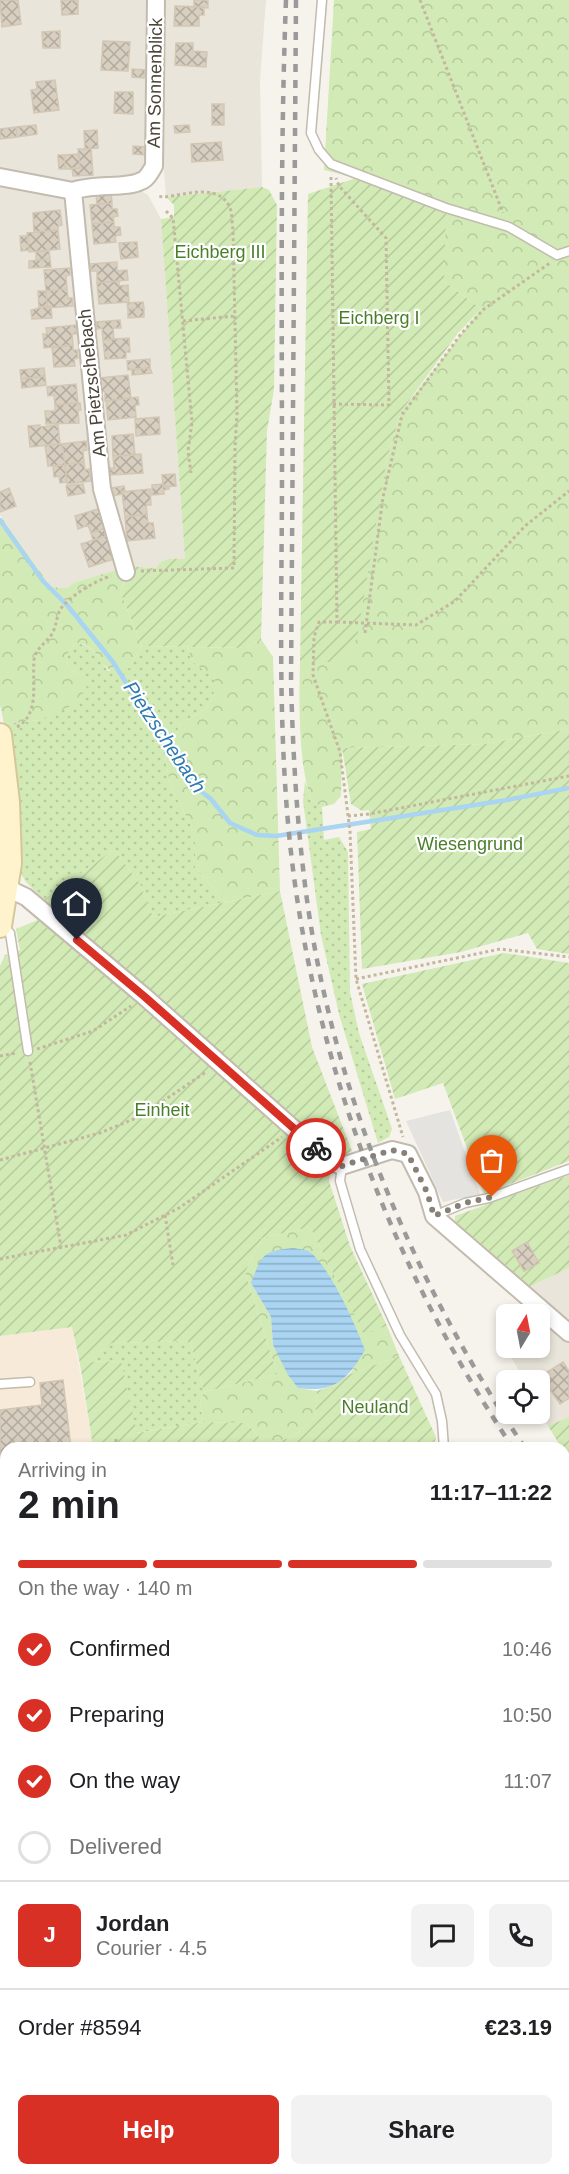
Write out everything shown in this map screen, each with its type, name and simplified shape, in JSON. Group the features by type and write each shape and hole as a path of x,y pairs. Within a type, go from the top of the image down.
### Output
{"street":[{"name":"Am Sonnenblick","path":"73,191 84,187 142,181 154,166 156,0"},
{"path":"0,177 73,191"},
{"name":"Am Pietzschebach","path":"73,191 102,489 126,572"},
{"path":"0,926 3,885 10,863 8,731"},
{"path":"3,885 26,897 145,997 330,1161 342,1166 392,1150 408,1154 427,1192 434,1216 569,1333"}],"lane":[{"path":"322,0 311,133 318,150 331,164 446,208 509,227 557,255 569,251"},
{"path":"0,926 10,933 28,1052"},
{"path":"342,1166 339,1181 360,1250 400,1335 436,1394 444,1442"},
{"path":"434,1216 465,1203 489,1198 569,1169"},
{"path":"0,1384 30,1382"}],"path":[{"path":"420,0 509,227"},
{"path":"331,164 339,186 386,238 389,405 333,404"},
{"path":"331,164 338,622"},
{"path":"8,731 26,722 32,711 34,659 39,648 51,636 61,608 71,599 102,578 126,572 234,568 237,414 231,210 224,198 213,191 157,196"},
{"path":"166,211 173,218 192,422 188,451 190,473"},
{"path":"365,633 382,497 402,415 460,334 484,309 513,287 547,266 557,255"},
{"path":"182,321 235,316"},
{"path":"408,1154 356,979 348,816 340,752 313,675 314,637 319,622 416,624 455,601 525,526 569,491"},
{"path":"348,816 569,776"},
{"path":"356,979 500,949 569,957"},
{"path":"0,1056 53,1046 93,1031 145,997"},
{"path":"28,1052 60,1247"},
{"path":"0,1160 100,1133 141,1116 219,1062"},
{"path":"0,1259 126,1235 179,1208 276,1143 292,1127"},
{"path":"165,1215 173,1265"}],"shaded area":[{"path":"0,0 150,0 147,162 140,173 61,183 0,173"},
{"path":"162,0 266,0 260,80 262,187 166,197 162,147"},
{"path":"0,186 68,197 119,569 73,583 67,588 51,587 0,515"},
{"path":"134,187 148,195 161,219 185,559 157,568 127,566 109,491 80,199 85,192"},
{"path":"450,1110 480,1194 443,1202 406,1121"},
{"path":"569,1268 569,1322 550,1304 529,1287"},
{"path":"550,1324 569,1340 569,1417 548,1426 547,1424 550,1424 550,1370 518,1370 512,1358 550,1358"},
{"path":"72,1327 92,1442 0,1442 0,1336"}],"green space":[{"path":"334,0 569,0 569,729 485,744 342,748 341,796 334,804 322,807 311,800 304,768 300,714 300,662 341,662 387,458 401,412 481,309 444,281 356,178 324,170"},
{"name":"Eichberg I","path":"356,178 446,211 444,281 481,309 458,333 401,412 387,458 357,638 341,662 300,662 308,194"},
{"name":"Eichberg III","path":"262,187 269,190 277,205 274,389 267,431 261,639 246,648 142,646 120,591 129,574 127,566 156,568 165,560 185,559 161,219 174,217 174,205 166,197"},
{"path":"2,518 51,587 67,588 73,583 119,569 124,583 120,591 142,646 129,668 117,674 105,666 90,648 75,643 66,656 69,668 82,676 87,686 75,704 40,720 4,724 0,705 0,519"},
{"path":"261,639 273,657 280,891 226,902 195,867 195,833 170,785 165,756 181,723 204,710 213,698 215,680 195,663 188,647 246,648"},
{"path":"75,643 91,649 108,671 129,668 142,646 188,647 195,663 216,680 213,698 204,710 181,723 165,756 170,785 195,833 195,867 226,902 153,917 140,884 114,849 44,900 26,882 15,865 10,766 4,724 40,720 82,676 69,668 66,656"},
{"name":"Wiesengrund","path":"569,729 569,954 537,949 528,933 461,952 362,969 357,832 371,829 369,810 362,811 351,804 342,748 485,744"},
{"path":"305,781 311,800 322,807 324,840 339,837 348,852 350,992 359,1033 392,1129 389,1137 378,1143 339,1014 321,935 303,801"},
{"name":"Einheit","path":"114,849 140,884 153,917 280,891 312,1047 352,1151 336,1163 329,1181 350,1246 387,1326 364,1334 310,1227 262,1238 245,1272 277,1374 204,1392 190,1341 112,1343 87,1362 121,1361 137,1433 203,1422 246,1423 264,1442 92,1442 72,1327 0,1336 0,966 5,955 20,950 16,929 40,919 44,900"},
{"path":"504,953 569,963 569,1161 484,1194 443,1083 395,1099 362,984"},
{"path":"569,1175 569,1268 529,1287 455,1222 455,1216"},
{"path":"310,1227 364,1333 387,1326 399,1356 350,1374 364,1350 251,1283 271,1317 273,1345 298,1388 317,1391 315,1417 291,1438 270,1442 264,1442 246,1423 203,1422 200,1401 204,1392 277,1374 245,1272 262,1238"},
{"path":"190,1341 204,1392 200,1401 203,1422 136,1433 121,1361 86,1362 112,1343"},
{"name":"Einheit","path":"399,1356 436,1437 435,1442 270,1442 291,1438 315,1417 317,1391 334,1385 350,1374"},
{"path":"569,1417 569,1442 558,1442 548,1426"}],"water":[{"path":"293,1248 310,1252 326,1271 349,1312 365,1350 346,1377 331,1386 298,1388 288,1375 273,1345 271,1317 251,1283 264,1256 275,1251"}],"building":[{"path":"0,0 18,0 21,24 2,27"},
{"path":"61,0 78,0 78,14 62,15"},
{"path":"194,0 208,0 208,8 194,7"},
{"path":"175,6 204,7 204,15 199,15 199,26 174,26"},
{"path":"60,31 60,48 43,48 42,32"},
{"path":"103,41 130,42 128,71 101,70"},
{"path":"176,43 193,43 193,51 207,52 206,67 175,65"},
{"path":"132,69 145,70 144,78 132,77"},
{"path":"55,80 59,110 34,113 31,90 37,89 36,82"},
{"path":"115,92 133,92 133,114 114,113"},
{"path":"212,104 224,104 224,125 212,125"},
{"path":"36,125 37,134 17,137 16,127"},
{"path":"189,125 190,132 175,133 174,126"},
{"path":"16,127 17,137 0,139 0,129"},
{"path":"97,130 98,148 85,149 84,131"},
{"path":"221,142 223,160 192,162 191,144"},
{"path":"133,146 146,147 146,155 133,154"},
{"path":"78,149 91,149 93,175 73,176 72,168 80,168"},
{"path":"79,154 80,168 65,169 64,155"},
{"path":"58,155 64,155 65,169 59,169"},
{"path":"111,193 112,203 97,204 96,194"},
{"path":"112,203 112,209 117,209 118,216 113,217 114,222 92,224 90,205"},
{"path":"60,210 62,225 58,226 58,230 34,232 33,213"},
{"path":"114,222 114,227 120,227 121,235 115,236 116,242 94,244 92,224"},
{"path":"58,230 60,249 29,252 27,233"},
{"path":"20,236 27,236 29,250 21,251"},
{"path":"137,242 138,257 121,259 119,243"},
{"path":"49,251 50,259 36,260 36,252"},
{"path":"50,259 51,267 29,268 29,261"},
{"path":"117,262 117,271 127,270 128,280 97,283 97,271 91,271 91,264"},
{"path":"70,268 70,275 66,276 67,289 46,291 44,270"},
{"path":"119,281 119,286 128,285 129,302 99,304 97,283"},
{"path":"67,289 68,298 72,298 73,306 47,308 46,291"},
{"path":"38,291 46,291 47,306 39,307"},
{"path":"143,302 144,308 128,309 127,303"},
{"path":"51,307 52,318 32,319 31,310"},
{"path":"144,308 144,317 128,318 128,309"},
{"path":"120,320 121,328 113,328 114,339 103,340 102,328 97,329 96,322"},
{"path":"76,325 76,334 72,334 73,345 44,348 43,334 47,334 46,328"},
{"path":"129,338 130,352 126,352 126,358 105,359 103,340"},
{"path":"73,345 73,350 77,350 78,358 74,359 75,366 54,367 52,347"},
{"path":"150,359 150,368 128,370 127,361"},
{"path":"44,368 45,376 21,379 20,370"},
{"path":"150,368 152,373 132,375 132,369"},
{"path":"128,375 131,398 105,401 105,391 101,392 100,378"},
{"path":"45,376 46,385 22,388 21,379"},
{"path":"76,384 78,403 55,405 54,395 48,396 47,387"},
{"path":"138,397 139,405 135,405 136,417 108,420 106,401"},
{"path":"80,403 79,423 46,424 45,411 55,411 55,405"},
{"path":"159,417 160,434 136,436 135,419"},
{"path":"40,425 40,427 58,425 60,444 30,447 28,426"},
{"path":"133,434 135,455 113,456 112,436"},
{"path":"86,441 87,450 83,451 84,462 65,465 62,444"},
{"path":"62,444 65,465 48,466 45,445"},
{"path":"141,454 143,473 110,475 109,468 114,468 113,456"},
{"path":"84,462 85,470 89,469 91,481 67,484 65,465"},
{"path":"65,465 67,482 60,483 59,476 54,477 53,466"},
{"path":"175,474 176,486 163,487 162,475"},
{"path":"83,484 85,493 68,496 66,486"},
{"path":"163,484 163,487 169,486 169,489 164,490 164,494 152,495 152,485"},
{"path":"124,486 125,491 121,491 122,494 112,496 111,488"},
{"path":"9,488 16,506 0,512 0,492"},
{"path":"150,489 151,505 146,505 147,514 125,517 122,492"},
{"path":"98,509 105,528 91,533 88,525 78,529 75,516"},
{"path":"147,514 148,523 153,523 155,538 127,541 125,517"},
{"path":"105,528 107,536 93,540 91,533"},
{"path":"107,536 114,559 89,567 81,544"},
{"path":"527,1242 539,1263 524,1271 512,1251"},
{"path":"563,1362 569,1371 569,1398 560,1404 550,1389 550,1370"},
{"path":"63,1380 70,1442 0,1442 0,1410 42,1405 40,1383"}],"waterway":[{"name":"Pietzschebach","path":"0,520 43,581 67,605 113,662 130,689 184,759 198,789 211,799 230,823 257,835 276,836 507,800 569,788"}],"railway":[{"path":"286,0 282,177 281,684 287,811 297,896 312,980 333,1062 359,1144 390,1223 427,1301 468,1376 509,1442"},
{"path":"296,0 291,682 296,791 307,900 320,973 337,1045 359,1116 385,1186 448,1321 485,1386 521,1442"}],"way so far":[{"path":"316,1148 330,1161 342,1166 392,1150 408,1154 427,1192 434,1216 465,1203 492,1197"}],"route":[{"path":"77,940 316,1148"}],"park label":[{"name":"Neuland","path":"375,1407"}]}
